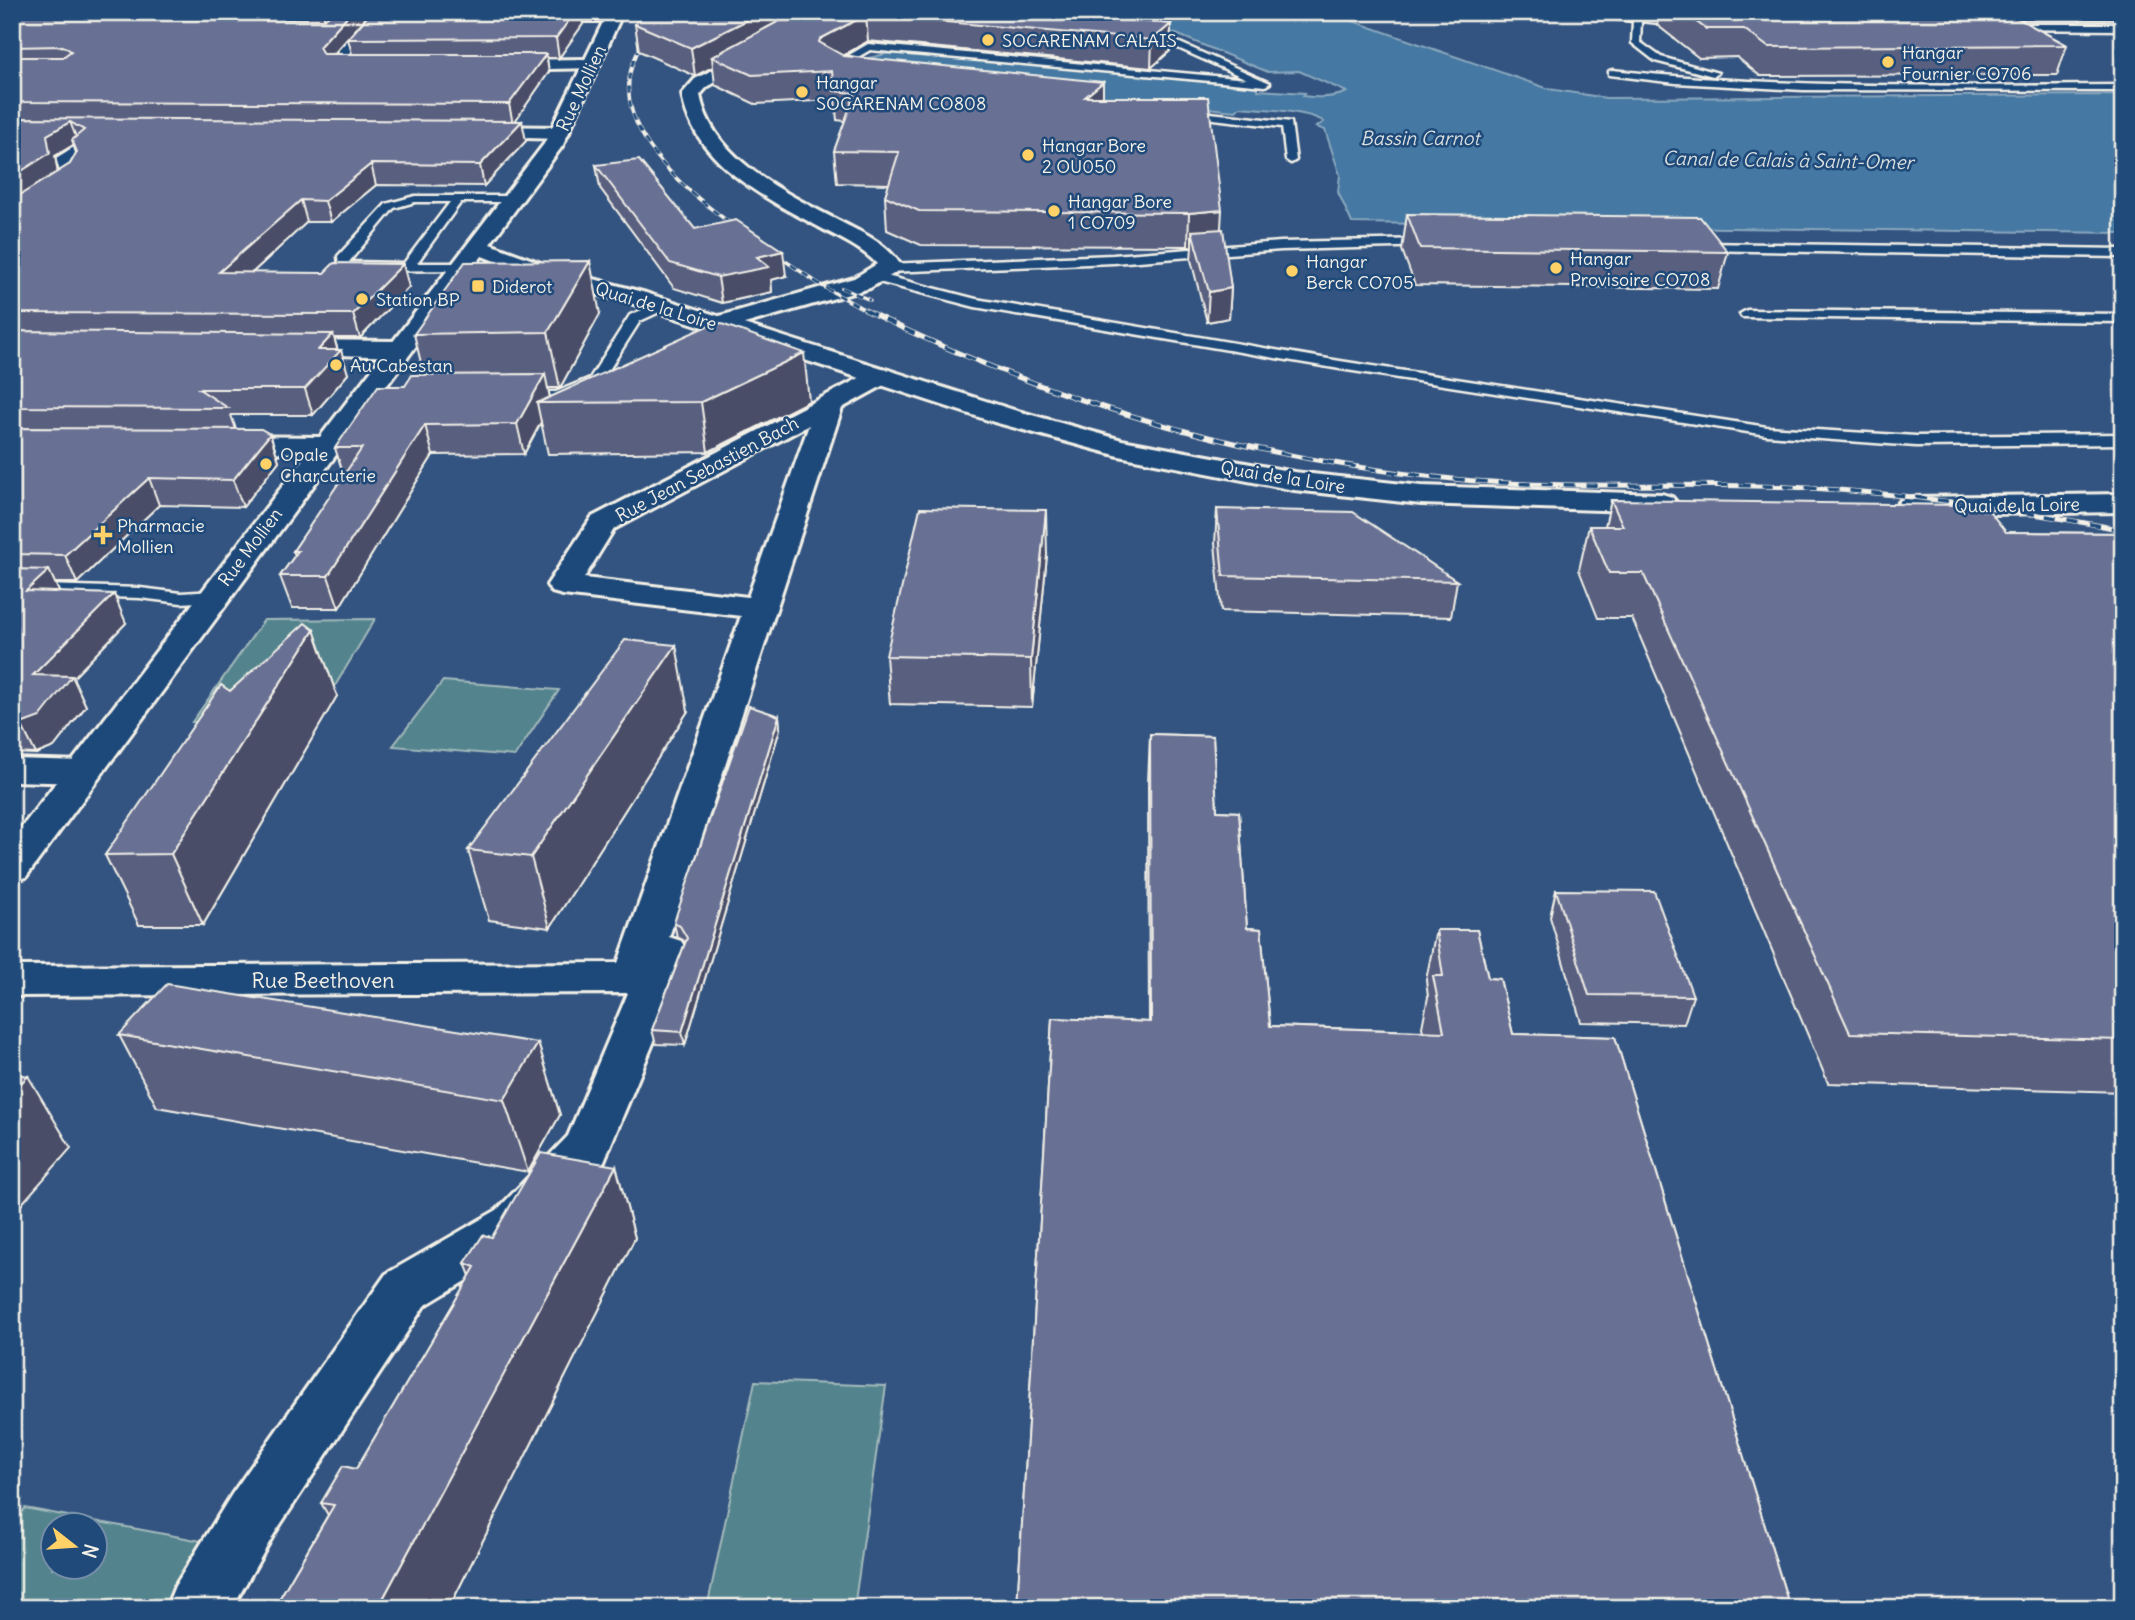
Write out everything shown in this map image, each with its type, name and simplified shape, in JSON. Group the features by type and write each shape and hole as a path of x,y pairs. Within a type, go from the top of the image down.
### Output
{"street":[{"path":"718,324 844,289 881,273 888,264 880,252 811,215 725,158 700,125 690,101 691,94 701,83 834,12"},
{"path":"513,16 615,14"},
{"name":"Rue Mollien","path":"12,867 326,445 371,397 399,349 560,133 615,14"},
{"path":"361,66 334,66 377,16 404,16"},
{"path":"473,65 592,64"},
{"path":"456,132 560,133"},
{"path":"12,216 69,179 72,174 66,158 79,150"},
{"name":"Quai de la Loire","path":"468,257 552,275 661,306 1080,438 1177,460 1294,481 1443,496 1688,504"},
{"path":"260,348 399,349"},
{"name":"Rue Jean Sebastien Bach","path":"759,608 563,586 603,523 882,376"},
{"name":"Rue Jean Sebastien Bach","path":"639,962 829,406"},
{"path":"189,444 326,445"},
{"name":"Quai de la Loire","path":"1881,506 2123,503"},
{"path":"12,770 84,772"},
{"path":"197,1608 253,1514 405,1290 515,1225 587,1147 668,948 639,962"},
{"name":"Rue Beethoven","path":"12,981 639,962"}],"lane":[{"path":"838,74 829,69 868,47 1265,83 1102,12"},
{"path":"1565,12 1704,24"},
{"path":"1637,20 1636,43 1658,59 1728,77 1749,86"},
{"path":"2001,27 2123,27"},
{"path":"1612,73 1749,86 1821,89 2123,88"},
{"path":"1177,112 1287,124 1291,160"},
{"path":"468,257 408,267 350,267 342,264 342,259 390,206 415,199 512,199"},
{"path":"408,267 458,199"},
{"path":"881,273 1281,246 1449,243"},
{"path":"1690,247 2123,253"},
{"path":"881,273 975,303 1339,365 1767,431 1916,441 2123,439"},
{"path":"502,397 557,396 581,389 595,381 635,318 661,306"},
{"path":"1746,314 2123,318"},
{"path":"12,589 139,593 181,598 214,596"}],"green space":[{"path":"375,619 314,721 192,722 264,620"},
{"path":"443,681 559,690 515,756 393,746"},
{"path":"755,1381 886,1386 854,1608 707,1608"},
{"path":"25,1508 46,1512 38,1512 38,1582 108,1582 108,1524 212,1543 173,1608 12,1608 12,1526"}],"water":[{"name":"Bassin Carnot","path":"1123,12 1327,12 1549,89 1606,98 2123,95 2123,233 1352,223 1338,192 1340,175 1325,130 1316,127 1324,122 1317,118 1272,110 1240,107 1236,111 899,77 864,59 909,53 1258,87 1258,90 1305,93 1303,96 1309,97 1347,92 1299,71 1268,72"}],"building":[{"path":"12,12 140,12 141,19 324,19 333,12 351,12 319,47 323,54 546,54 509,104 12,102 12,57 63,57 71,51 63,46 12,47"},
{"path":"371,12 575,12 556,38 348,39"},
{"path":"644,12 763,12 691,48 635,24"},
{"path":"796,12 1041,12 1171,24 1152,40 866,15 820,39 819,42 844,56 1103,82 1085,97 1208,97 1222,210 1189,213 919,211 885,196 899,152 834,151 855,93 834,91 832,71 752,75 712,57"},
{"path":"1683,12 2006,12 2067,45 1768,47 1744,29 1706,29"},
{"path":"12,118 522,121 480,165 371,164 325,201 301,200 219,272 324,273 334,263 403,264 353,314 12,313 12,200 70,164 77,152 72,140 84,130 70,122 47,135 50,153 12,177"},
{"path":"639,160 695,229 736,220 783,251 757,257 769,267 718,277 670,263 596,165"},
{"path":"1407,214 1700,217 1728,252 1420,248"},
{"path":"1223,229 1231,288 1209,292 1192,231"},
{"path":"590,261 548,332 414,334 465,262"},
{"path":"716,322 804,353 701,402 537,403"},
{"path":"12,331 333,334 318,350 341,350 305,389 199,389 228,408 12,407"},
{"path":"545,374 517,424 425,425 328,576 280,576 298,551 293,551 362,448 335,448 378,386 405,386 412,375"},
{"path":"12,428 261,429 270,434 233,480 149,478 65,555 12,554"},
{"path":"1611,500 1960,505 1990,512 2006,532 2123,533 2123,1040 1850,1033 1643,573 1609,573 1589,526 1623,526"},
{"path":"920,508 1046,510 1031,659 886,656"},
{"path":"1217,509 1353,512 1457,581 1223,576"},
{"path":"12,569 49,570 26,591 114,594 33,675 72,676 40,717 21,724 12,724"},
{"path":"305,623 314,630 171,854 105,855 221,685 230,691"},
{"path":"625,640 676,645 531,857 468,850"},
{"path":"749,706 779,716 682,1032 652,1030 687,938 680,926 674,923"},
{"path":"1150,734 1213,736 1217,811 1239,812 1247,928 1261,929 1270,1026 1444,1032 1433,976 1443,976 1436,930 1477,930 1488,978 1500,979 1513,1034 1615,1037 1790,1608 1017,1608 1052,1018 1151,1022"},
{"path":"1556,890 1654,891 1693,996 1589,995"},
{"path":"167,984 538,1043 504,1100 119,1035"},
{"path":"12,1073 28,1076 12,1092"},
{"path":"541,1153 616,1166 378,1608 274,1608 334,1505 321,1503 343,1466 356,1469 475,1267 465,1263 483,1235 492,1237"}],"railway":[{"path":"664,12 642,43 631,70 630,103 638,126 667,168 706,204 744,233"},
{"path":"768,249 822,286 868,311"},
{"path":"842,288 870,300"},
{"path":"868,311 935,343 1078,399 1152,422 1301,457 1376,470 1495,482 1789,487 1873,493 1999,508 2123,530"}],"place":[{"name":"SOCARENAM CALAIS","path":"988,40"},
{"name":"Hangar Fournier CO706","path":"1888,62"},
{"name":"Hangar SOCARENAM CO808","path":"802,92"},
{"name":"Hangar Bore 2 OU050","path":"1028,155"},
{"name":"Hangar Bore 1 CO709","path":"1054,211"},
{"name":"Hangar Provisoire CO708","path":"1556,268"},
{"name":"Hangar Berck CO705","path":"1292,271"},
{"name":"Diderot","path":"478,286"},
{"name":"Station BP","path":"362,299"},
{"name":"Au Cabestan","path":"336,365"},
{"name":"Opale Charcuterie","path":"266,464"},
{"name":"Pharmacie Mollien","path":"103,535"}],"water label":[{"name":"Canal de Calais à Saint-Omer","path":"1788,160"}]}
